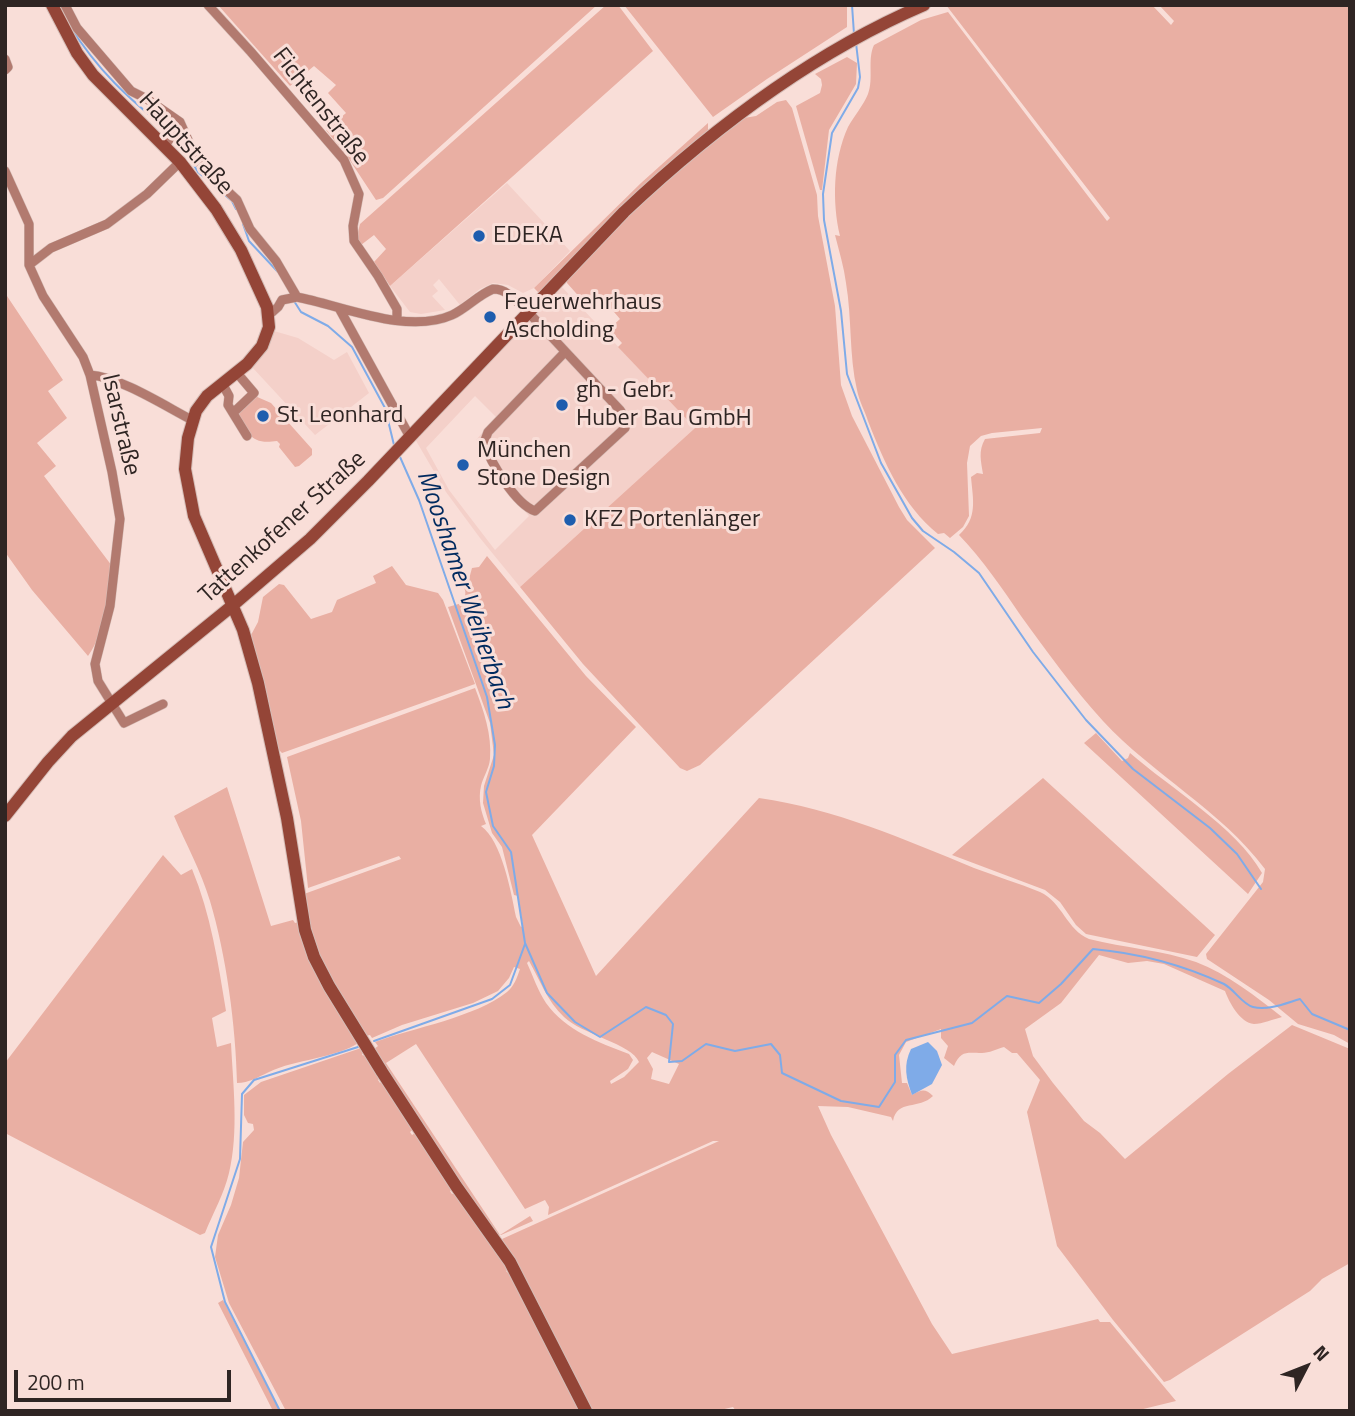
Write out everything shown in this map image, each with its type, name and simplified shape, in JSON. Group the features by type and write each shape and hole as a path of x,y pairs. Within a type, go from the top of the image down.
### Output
{"main road":[{"name":"Hauptstraße","path":"52,5 77,53 93,75 172,134 180,162 231,230 269,315"},
{"name":"Tattenkofener Straße","path":"5,816 72,736 310,539 624,212 697,146 775,88 846,44 924,5"},
{"path":"269,315 269,327 262,346 237,373 202,402 192,420 185,469 190,501 200,533 243,630 261,696 287,818 301,914 314,957 329,986 427,1142 510,1262 586,1411"}],"street":[{"path":"65,5 77,28 131,91 147,99 172,134 237,200 250,229 276,261 291,299"},
{"name":"Fichtenstraße","path":"208,5 344,160 359,194 353,226 354,241 397,309 397,320"},
{"path":"5,59 8,67 5,70"},
{"path":"29,265 51,247 107,225 147,194 180,162"},
{"name":"Isarstraße","path":"5,171 25,213 31,240 29,265 43,296 83,357 90,375 120,519 110,606 95,664 98,681 112,701"},
{"path":"31,240 51,247"},
{"path":"264,299 291,299 419,322 450,316 493,289 510,295 528,313 565,352 620,410 627,421 625,428 535,511 524,505 510,489 484,443 488,432 565,352"},
{"path":"269,315 291,299"},
{"path":"339,308 406,441"},
{"path":"234,412 254,393 237,373"},
{"path":"90,375 113,381 192,420"},
{"path":"222,383 229,396 228,405 247,436"},
{"path":"112,701 124,723 163,704"}],"shaded area":[{"path":"218,5 597,5 383,198 376,200 326,130 346,113 328,93 336,85 314,66 290,86"},
{"path":"606,5 618,5 653,51 390,286 374,262 386,249 374,235 361,245 357,236 360,224"},
{"path":"624,5 847,5 847,27 713,117"},
{"path":"946,5 1152,5 1171,25 1174,21 1159,5 1350,5 1350,1044 1334,1035 1298,1024 1269,1000 1207,959 1206,954 1263,882 1265,869 1208,810 1143,759 1103,721 1061,670 992,574 959,535 972,515 971,477 977,473 983,474 981,452 985,439 1040,433 1042,428 992,433 981,436 970,446 967,463 969,516 963,527 950,538 944,533 938,534 905,497 881,452 861,402 853,364 845,277 835,235 840,236 835,181 843,140 868,94 874,45 921,20 948,12 1107,221 1110,218"},
{"path":"847,57 857,63 856,84 829,130 820,190 796,106 820,93 821,79 815,74"},
{"path":"786,100 792,108 817,195 818,216 835,306 841,385 852,416 899,507 907,520 935,548 700,765 687,771 680,768 583,664 520,587 695,428 618,347 622,343 609,329 620,319 603,299 591,310 567,281 636,207 738,119 756,116 777,102"},
{"path":"708,123 708,130 658,175 540,294 534,288 641,183"},
{"path":"507,183 570,251 534,288 523,293 508,285 493,283 480,289 460,305 439,279 433,285 438,291 432,296 445,310 421,314 410,312 390,286"},
{"path":"561,286 695,428 520,587 446,492 415,439","holes":["475,396 496,417 476,440 507,491 529,516 495,550 449,490 426,448"]},
{"path":"5,293 63,380 48,391 67,418 37,443 56,466 44,476 112,566 99,636 88,656 32,590 5,552"},
{"path":"274,331 298,338 334,360 347,352 369,393 315,435 252,367"},
{"path":"255,396 271,403 312,449 312,455 299,466 295,467 277,441 256,439 244,427 237,413"},
{"path":"487,556 586,676 636,727 532,835 596,976 759,798 842,817 895,836 1040,892 1054,902 1081,935 1089,939 1170,955 1208,967 1241,986 1282,1017 1261,1023 1249,1023 1236,1011 1225,991 1164,964 1147,961 1128,963 1099,955 1061,1003 1025,1029 1033,1056 1053,1083 1084,1121 1125,1159 1292,1025 1350,1049 1350,1263 1164,1382 1057,1246 1027,1112 1040,1080 1017,1053 1004,1047 985,1053 965,1054 959,1057 954,1066 944,1058 948,1046 941,1038 941,1029 906,1042 899,1055 902,1083 907,1083 912,1095 923,1091 930,1093 933,1096 927,1100 899,1110 893,1121 891,1117 848,1107 818,1106 932,1324 952,1354 1098,1319 1100,1322 1110,1322 1176,1401 1135,1411 736,1411 733,1407 716,1411 592,1411 520,1268 502,1239 719,1141 713,1141 548,1215 549,1207 545,1200 525,1209 416,1044 386,1063 500,1235 496,1234 456,1178 374,1049 378,1046 375,1042 462,1015 494,1001 512,987 520,969 514,967 498,991 473,1003 402,1025 372,1038 370,1035 366,1036 318,951 304,894 401,859 399,856 308,888 301,821 287,757 475,688 490,741 489,763 480,791 480,805 486,824 481,826 495,843 508,881 516,917 521,927 523,926 518,896 514,895 502,847 492,833 483,803 484,786 494,755 490,723 448,607 462,603 465,589 462,584 469,579 472,568 479,567","holes":["529,961 548,997 564,1017 582,1029 617,1044 639,1062 624,1077 611,1084 610,1081 628,1069 633,1060 629,1054 583,1034 554,1013 538,988 527,963","652,1052 679,1064 669,1084 651,1079 653,1069 647,1058"]},
{"path":"392,566 406,585 438,593 443,600 475,684 282,753 278,749 251,635 258,622 263,597 279,584 284,585 311,619 332,612 337,600 376,583 373,576"},
{"path":"1096,733 1122,761 1128,758 1130,753 1236,840 1262,873 1248,894 1084,743"},
{"path":"1043,778 1215,935 1197,957 1086,934 1060,902 1045,890 952,855"},
{"path":"227,787 271,926 293,920 295,923 299,922 360,1042 339,1052 237,1083 229,991 216,922 202,879 174,816"},
{"path":"163,855 181,875 192,869 199,886 213,939 226,1011 212,1018 217,1047 231,1043 234,1108 232,1157 221,1196 205,1233 200,1235 5,1133 5,1063"},
{"path":"364,1047 362,1055 365,1056 366,1051 382,1076 378,1080 380,1083 384,1080 415,1128 410,1132 412,1135 417,1132 454,1188 450,1191 452,1194 457,1192 510,1267 506,1271 512,1271 582,1411 286,1411 229,1303 215,1257 218,1235 239,1178 243,1142 254,1130 253,1124 248,1123 244,1115 244,1095 261,1082"},
{"path":"530,1216 533,1221 500,1235"},
{"path":"223,1300 280,1411 273,1411 218,1303"}],"water":[{"path":"928,1042 937,1051 942,1065 932,1084 912,1095 906,1072 908,1055 911,1049"}],"waterway":[{"path":"852,5 854,34"},
{"name":"Mooshamer Weiherbach","path":"70,26 115,83 169,131"},
{"path":"856,43 860,77 858,88 832,133 823,194 824,220 841,311 847,374 881,463 912,518 923,531 979,573 1033,652 1086,720 1133,769 1210,828 1237,854 1261,889"},
{"name":"Mooshamer Weiherbach","path":"176,136 198,172 232,201 236,209"},
{"name":"Mooshamer Weiherbach","path":"243,224 249,241 278,272"},
{"name":"Mooshamer Weiherbach","path":"294,301 301,312 328,326 352,347 385,408 394,445"},
{"name":"Mooshamer Weiherbach","path":"400,457 419,500 487,697 495,745 494,766 486,792 493,826 511,852 525,943 547,993 575,1022 600,1037 646,1007 666,1015 673,1024 669,1062 682,1061 706,1044 735,1051 771,1044 780,1055 782,1073 841,1101 879,1107 895,1082 895,1055 906,1040 972,1023 1007,996 1039,1003 1061,984 1093,949 1143,957 1193,971 1224,984 1253,1007 1271,1007 1300,999 1312,1014 1350,1030"},
{"path":"374,1041 492,999 510,985 525,944"},
{"path":"280,1411 225,1302 211,1247 240,1159 242,1094 254,1080 358,1047"}],"place":[{"name":"EDEKA","path":"479,236"},
{"name":"Feuerwehrhaus Ascholding","path":"490,317"},
{"name":"gh - Gebr. Huber Bau GmbH","path":"562,405"},
{"name":"St. Leonhard","path":"263,416"},
{"name":"München Stone Design","path":"463,465"},
{"name":"KFZ Portenlänger","path":"570,520"}]}
